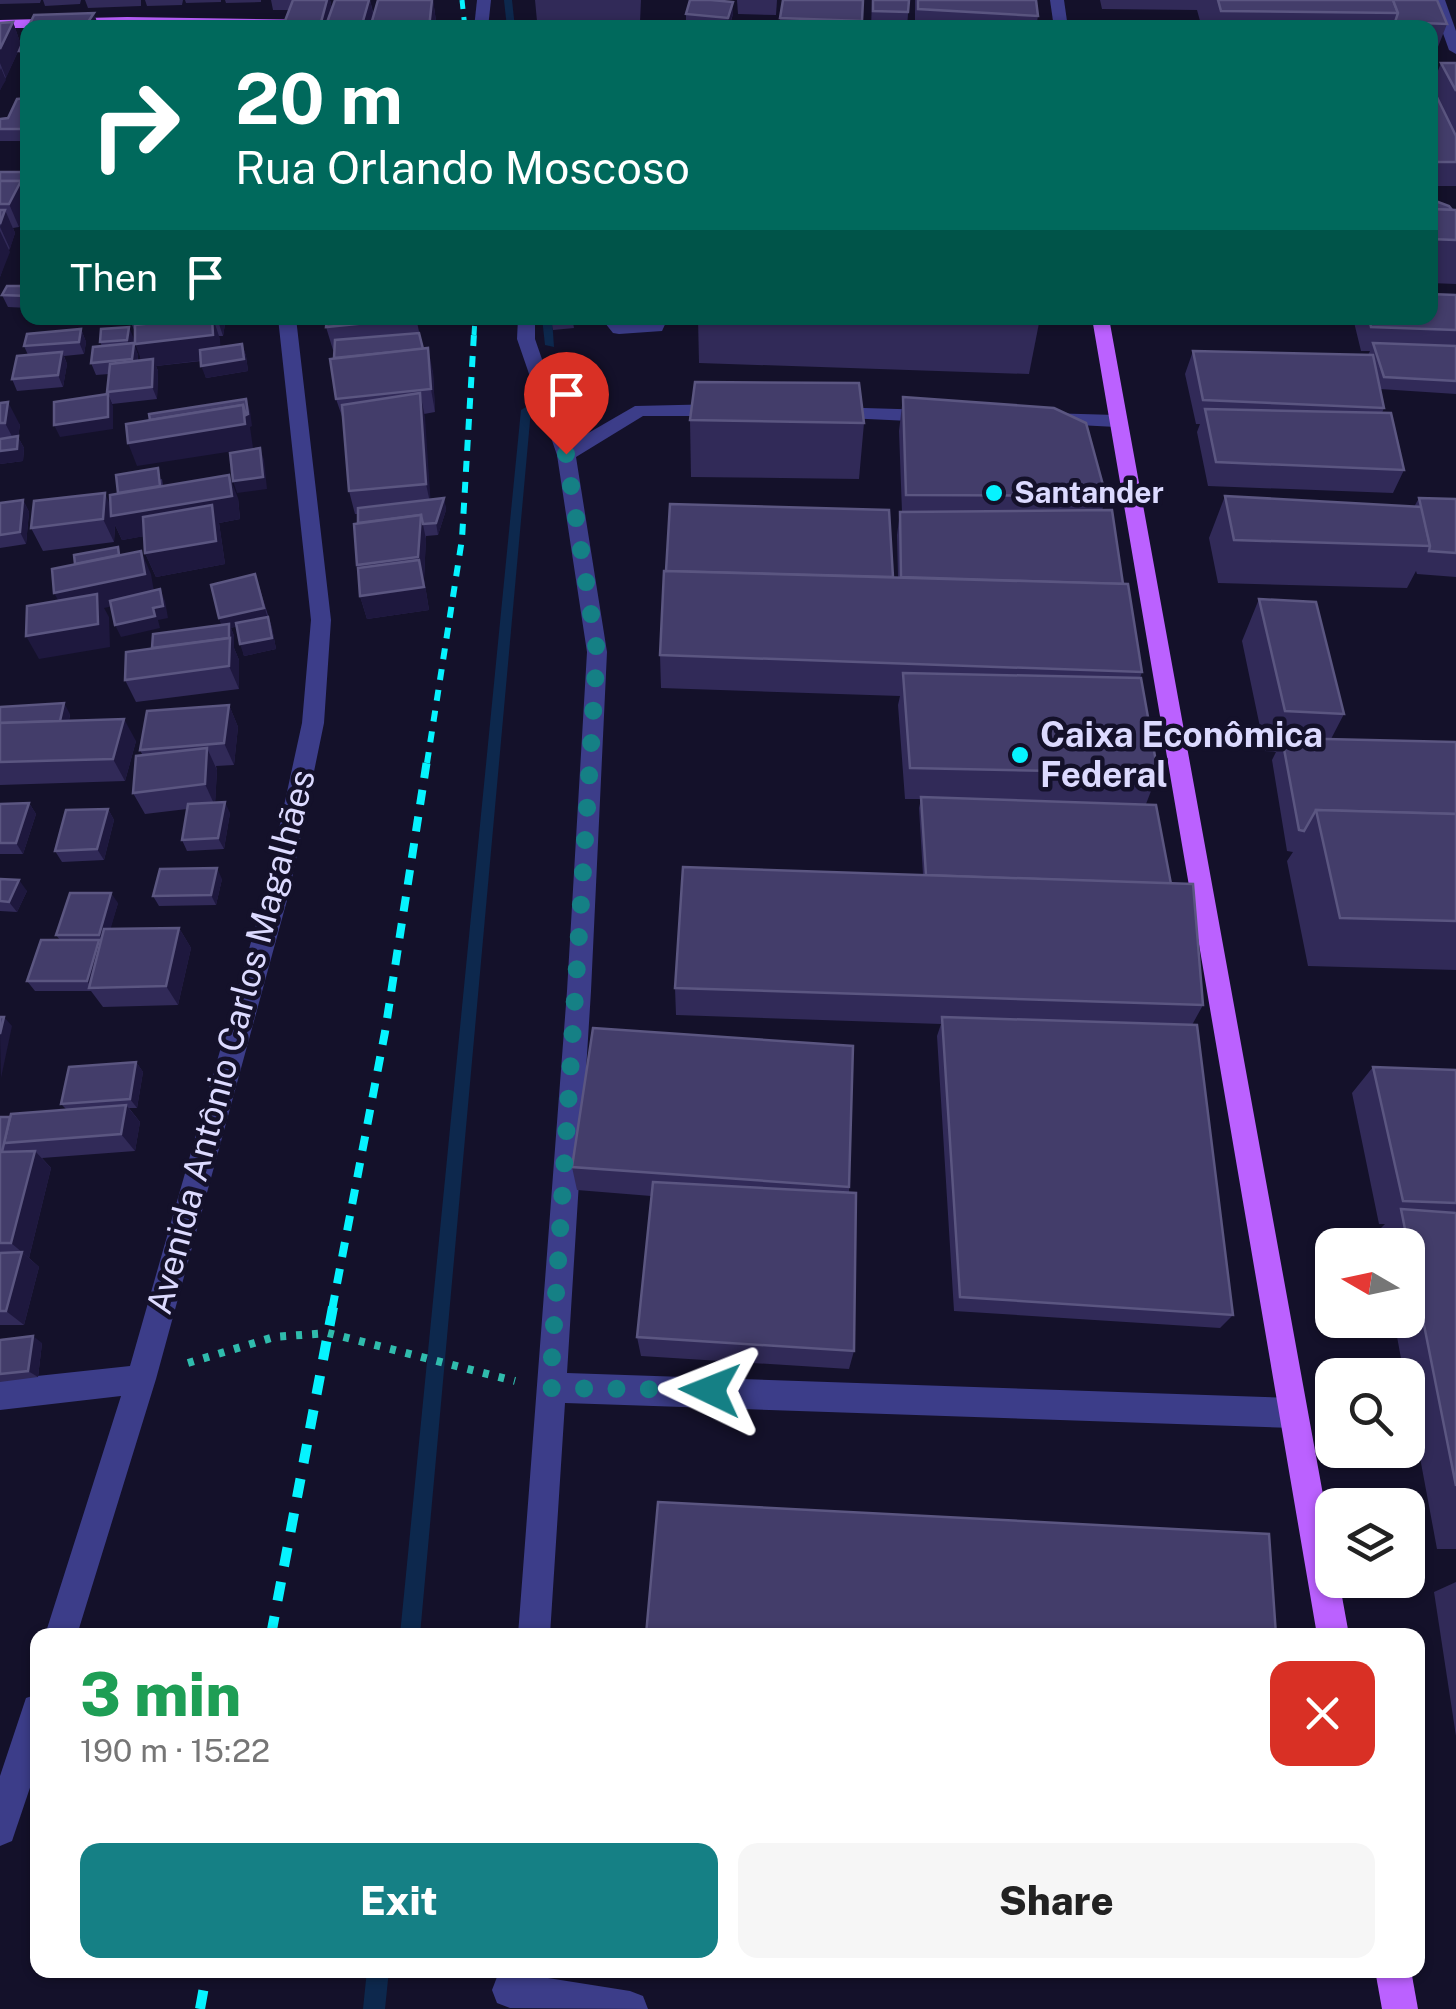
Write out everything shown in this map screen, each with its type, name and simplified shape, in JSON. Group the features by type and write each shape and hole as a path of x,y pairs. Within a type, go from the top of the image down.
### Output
{"main road":[{"path":"1101,325 1332,1628"},
{"path":"1394,1978 1400,2009"}],"street":[{"path":"1438,0 1456,50"},
{"name":"Avenida Antônio Carlos Magalhães","path":"63,1628 141,1379 277,893 313,723 321,620 288,325"},
{"path":"526,325 526,339 566,454 597,652 534,1628"},
{"path":"616,325 619,329 649,330 657,325"},
{"path":"566,454 628,414 654,408 732,410"},
{"path":"808,412 943,416"},
{"path":"1020,418 1116,421"},
{"path":"0,1395 141,1379"},
{"path":"550,1388 1293,1413"},
{"path":"0,1830 30,1735"},
{"path":"509,1990 630,2009"}],"path":[{"path":"141,1379 262,1338 307,1332 428,1358 484,1375"}],"building":[{"path":"293,0 327,0 322,20 285,20"},
{"path":"335,0 369,0 363,20 328,20"},
{"path":"378,0 432,0 430,20 372,20"},
{"path":"690,0 733,2 728,18 686,14"},
{"path":"783,0 863,0 862,20 780,18"},
{"path":"873,0 909,0 908,12 873,11"},
{"path":"918,0 1036,0 1038,16 918,9"},
{"path":"1218,0 1393,0 1398,13 1221,11"},
{"path":"1393,0 1437,0 1447,24 1438,24 1438,20 1396,20 1398,13"},
{"path":"94,13 89,20 32,20 34,15"},
{"path":"13,22 0,49 0,23"},
{"path":"1441,63 1456,63 1456,91"},
{"path":"20,99 20,129 0,129 0,119 8,118"},
{"path":"1438,99 1456,136 1456,162 1438,162"},
{"path":"0,172 20,172 20,181 0,181"},
{"path":"0,181 20,181 9,204 0,204"},
{"path":"1438,202 1449,206 1452,210 1438,209"},
{"path":"1438,209 1456,210 1456,240 1438,239"},
{"path":"7,286 20,286 20,296 2,295"},
{"path":"1438,294 1456,295 1456,330 1371,327 1438,325"},
{"path":"135,325 212,325 213,335 135,344"},
{"path":"129,327 127,340 100,342 101,329"},
{"path":"81,329 79,342 24,346 27,334"},
{"path":"419,333 423,349 334,358 335,340"},
{"path":"134,343 132,359 91,363 93,347"},
{"path":"1373,343 1456,346 1456,381 1384,377"},
{"path":"242,344 244,359 201,366 200,350"},
{"path":"428,348 431,389 336,399 330,359"},
{"path":"1193,351 1373,355 1384,408 1203,400"},
{"path":"62,352 58,375 12,379 17,356"},
{"path":"153,359 152,387 107,392 110,364"},
{"path":"695,382 859,383 864,423 690,420"},
{"path":"420,393 426,484 349,491 342,405"},
{"path":"108,394 108,417 54,425 54,402"},
{"path":"903,397 1054,408 1086,423 1106,496 906,495"},
{"path":"246,399 246,415 243,405 150,420 149,414"},
{"path":"8,402 5,423 0,423 0,403"},
{"path":"243,405 245,424 128,443 126,424"},
{"path":"1205,409 1391,413 1404,470 1216,462"},
{"path":"18,436 17,449 0,451 0,439"},
{"path":"260,448 263,477 233,481 230,453"},
{"path":"158,468 160,486 118,493 116,475"},
{"path":"229,475 232,496 111,516 110,495"},
{"path":"105,493 103,519 31,528 34,501"},
{"path":"1225,496 1422,507 1430,546 1234,540"},
{"path":"444,498 436,523 423,524 421,515 358,523 358,508"},
{"path":"1419,498 1456,499 1456,553 1429,551"},
{"path":"23,500 20,532 0,535 0,503"},
{"path":"670,504 889,510 893,577 666,571"},
{"path":"212,505 216,541 145,553 143,517"},
{"path":"1112,510 1123,584 901,577 900,512"},
{"path":"421,515 418,557 357,565 354,524"},
{"path":"118,547 119,555 75,564 74,555"},
{"path":"141,551 145,574 54,593 52,569"},
{"path":"419,560 424,587 360,596 358,568"},
{"path":"664,571 1128,584 1142,672 660,655"},
{"path":"255,574 264,608 219,618 211,585"},
{"path":"160,589 163,606 153,608 155,616 115,625 110,601"},
{"path":"97,594 98,624 26,636 27,606"},
{"path":"1259,599 1316,602 1344,714 1285,711"},
{"path":"268,617 272,638 240,644 236,623"},
{"path":"229,624 229,638 152,648 153,634"},
{"path":"230,638 229,666 125,680 126,652"},
{"name":"Caixa Econômica Federal","path":"903,673 1141,678 1158,773 910,768"},
{"path":"64,703 60,721 0,723 0,707"},
{"path":"229,705 224,743 140,750 147,711"},
{"path":"124,719 113,759 0,762 0,723"},
{"path":"1282,738 1456,742 1456,814 1316,810 1304,831 1299,830"},
{"path":"207,748 205,784 133,793 136,756"},
{"path":"921,797 1156,805 1171,884 926,875"},
{"path":"225,802 218,838 182,840 188,804"},
{"path":"29,803 16,843 0,843 0,804"},
{"path":"108,809 97,849 55,851 66,810"},
{"path":"1316,810 1456,814 1456,921 1340,918"},
{"path":"683,867 1193,884 1203,1005 675,988"},
{"path":"217,868 211,895 153,896 160,869"},
{"path":"0,879 19,880 9,902 0,901"},
{"path":"70,893 111,893 99,935 56,935"},
{"path":"179,928 166,986 89,988 104,929"},
{"path":"41,940 99,940 87,981 27,981"},
{"path":"942,1017 1197,1025 1233,1315 960,1297"},
{"path":"593,1028 853,1046 849,1187 572,1167"},
{"path":"136,1062 130,1099 61,1104 69,1067"},
{"path":"1373,1067 1456,1070 1456,1203 1403,1201"},
{"path":"126,1105 121,1134 4,1143 11,1114"},
{"path":"0,1117 10,1117 2,1152 0,1152"},
{"path":"35,1151 11,1243 0,1243 0,1152"},
{"path":"653,1182 856,1193 854,1351 637,1337"},
{"path":"1401,1209 1456,1213 1456,1486 1425,1330 1425,1228 1405,1228"},
{"path":"22,1252 6,1311 0,1311 0,1253"},
{"path":"33,1336 28,1371 0,1374 0,1340"},
{"path":"658,1502 1269,1534 1276,1628 647,1628"}],"waterway":[{"path":"508,0 510,20"},
{"path":"548,325 550,345"},
{"path":"411,1628 526,410"},
{"path":"374,2009 377,1978"}],"railway":[{"path":"462,0 464,20"},
{"path":"474,335 475,325"},
{"path":"427,763 462,539 474,333"},
{"path":"332,1310 385,1032 427,760"},
{"path":"272,1628 333,1307"},
{"path":"200,2009 206,1978"}],"place":[{"name":"Santander","path":"994,493"},
{"name":"Caixa Econômica Federal","path":"1020,755"}],"route":[{"path":"566,454 597,652 550,1388 710,1390"}]}
